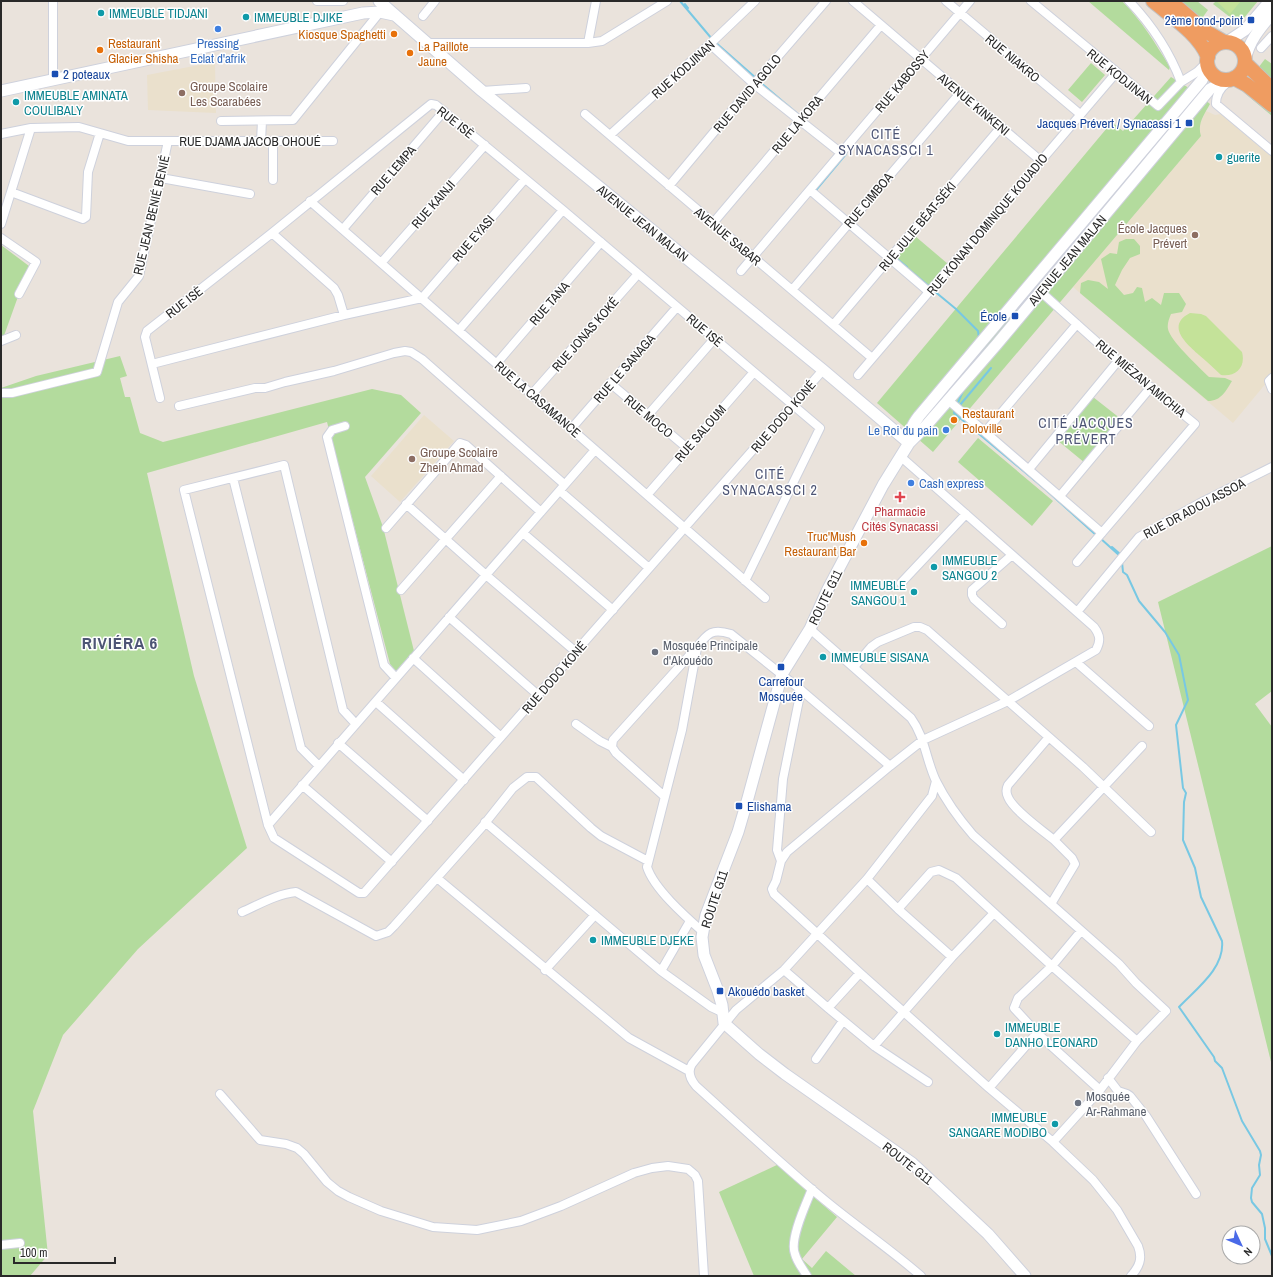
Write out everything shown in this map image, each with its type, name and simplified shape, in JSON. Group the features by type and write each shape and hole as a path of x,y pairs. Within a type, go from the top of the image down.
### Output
{"highway":[{"path":"1153,1 1204,47 1208,62 1216,76 1221,79 1231,79 1247,85 1272,105"},
{"path":"1170,1 1206,31 1226,42 1237,45 1241,49 1245,61 1272,89"},
{"path":"1208,62 1212,49 1226,42"},
{"path":"1231,79 1242,72 1245,61"}],"main road":[{"name":"AVENUE JEAN MALAN","path":"379,1 482,91 823,370 909,443"},
{"path":"1226,42 1245,30 1270,1"},
{"path":"1,91 363,13 380,12 394,15"},
{"path":"1245,61 1252,39 1272,14"},
{"name":"AVENUE JEAN MALAN","path":"909,443 909,433 912,425 919,416 1189,97 1202,80 1208,62"},
{"name":"AVENUE JEAN MALAN","path":"909,443 924,428 1041,292 1210,89 1231,79"},
{"name":"ROUTE G11","path":"909,443 883,485 828,589 810,629 782,674 738,832 706,915 702,937 704,955 718,989 724,1018 759,1054 785,1074 912,1163 988,1234 1025,1276"}],"street":[{"path":"53,79 54,1"},
{"path":"317,1 343,1"},
{"path":"423,16 435,1"},
{"path":"588,43 596,1"},
{"path":"428,43 588,43 602,41 667,1"},
{"name":"RUE KODJINAN","path":"610,135 755,1"},
{"name":"RUE DAVID AGOLO","path":"669,186 826,1"},
{"name":"AVENUE KINKENI","path":"852,1 1040,161"},
{"name":"RUE NIAKRO","path":"946,1 1080,114"},
{"name":"RUE KABOSSY","path":"741,271 970,1"},
{"name":"RUE KODJINAN","path":"1031,1 1158,106 1181,82 1197,72 1208,62"},
{"path":"1130,1 1152,28 1176,68 1181,82"},
{"path":"221,121 293,120 380,12"},
{"name":"RUE LA KORA","path":"713,223 881,25"},
{"path":"1261,48 1272,36"},
{"path":"710,44 754,84 841,153"},
{"name":"RUE KONAN DOMINIQUE KOUADIO","path":"858,375 1116,72"},
{"path":"1231,79 1220,89 1216,104 1272,151"},
{"path":"482,91 526,88"},
{"name":"RUE CIMBOA","path":"792,290 960,92"},
{"name":"RUE ISÈ","path":"160,398 145,336 147,331 272,233 432,104 436,105 563,210 820,428 745,581"},
{"name":"RUE LEMPA","path":"343,229 444,111"},
{"name":"AVENUE SABAR","path":"585,114 872,358"},
{"path":"261,141 262,121"},
{"name":"RUE DJAMA JACOB OHOUÉ","path":"1,134 31,128 79,127 128,141 333,141"},
{"name":"RUE JULIE BÉAT-SÉKI","path":"833,325 1001,127"},
{"path":"1,224 31,128"},
{"path":"11,192 83,219 86,217 88,172 100,132"},
{"name":"RUE JEAN BENIÉ BENIÉ","path":"1,393 17,391 97,372 118,302 139,276 168,141"},
{"path":"273,141 273,180"},
{"name":"RUE KAINJI","path":"381,263 485,145"},
{"path":"161,178 250,194"},
{"name":"RUE EYASI","path":"422,298 525,179"},
{"path":"810,190 929,292"},
{"name":"RUE LA CASAMANCE","path":"310,201 765,598"},
{"path":"459,330 563,210"},
{"path":"272,233 334,288 344,315"},
{"path":"1,238 36,262 19,294"},
{"name":"RUE TANA","path":"497,363 601,242"},
{"name":"RUE JONAS KOKÉ","path":"532,394 638,274"},
{"name":"RUE MIÉZAN AMICHIA","path":"1041,292 1118,361 1195,424 1077,562"},
{"path":"152,364 344,315 422,298"},
{"name":"RUE LE SANAGA","path":"571,428 677,307"},
{"path":"985,432 1077,324"},
{"path":"1,341 16,335"},
{"path":"648,415 715,338"},
{"path":"179,406 255,388 265,388 334,371 394,353 405,351 411,352 422,359 649,568"},
{"path":"1029,469 1118,361"},
{"name":"RUE DODO KONÉ","path":"233,478 184,490 268,825 274,838 359,893 364,893 823,370"},
{"name":"RUE SALOUM","path":"647,496 754,372"},
{"path":"1272,378 1269,381 1272,389"},
{"name":"RUE MOCO","path":"610,383 687,448"},
{"path":"1060,496 1151,388"},
{"path":"948,400 1102,533"},
{"path":"345,426 332,430 327,437 384,665 396,678"},
{"path":"386,528 460,443 466,445 541,512"},
{"path":"268,825 595,450"},
{"path":"900,456 1094,627 1099,634 1100,644 1096,650 1008,701 923,740 787,852 780,861 772,891 860,973 989,1088 1053,1142 1093,1180 1117,1210 1138,1246 1140,1263 1131,1276"},
{"path":"319,766 301,748 233,478 284,465 343,710 356,723"},
{"name":"RUE DR ADOU ASSOA","path":"1077,612 1139,537 1200,503 1272,467"},
{"path":"401,590 501,476"},
{"path":"406,504 576,652"},
{"path":"901,583 966,514"},
{"path":"523,533 613,610"},
{"path":"1002,624 974,599 972,590 1012,555"},
{"path":"449,617 538,695"},
{"path":"854,667 871,647 878,642 914,627 920,627 927,630 1083,767 1151,832"},
{"path":"810,629 911,718 918,727 936,781 969,830 1119,964 1136,983 1166,1011 1137,1041 1100,1090 1053,1142"},
{"path":"612,746 614,740 697,648 705,636 714,631 722,631 730,634 782,674 890,766"},
{"path":"697,648 682,730 647,867 653,879 671,902 703,932"},
{"path":"413,658 501,737"},
{"path":"1076,662 1148,726"},
{"path":"780,861 777,850 783,779 801,690"},
{"path":"376,702 464,780"},
{"path":"576,724 600,741 612,746 616,753 664,796"},
{"path":"1049,737 1008,785 1006,790 1013,805 1054,840 1072,858 1075,864 1051,904"},
{"path":"338,743 428,821"},
{"path":"1054,840 1142,746"},
{"path":"242,912 275,897 286,893 296,892 376,936 388,932 437,878 513,788 527,777 536,777 591,828 602,836 648,861"},
{"path":"921,1276 812,1189 696,1086 691,1080 689,1070 724,1018 736,1010 784,970 867,879 932,796 936,781"},
{"path":"302,785 392,862"},
{"path":"485,822 661,971 724,1018"},
{"path":"898,909 931,872 939,870 956,878 1137,1041"},
{"path":"437,878 545,970 629,1038 689,1070"},
{"path":"867,879 952,958"},
{"path":"874,1046 994,913"},
{"path":"545,970 595,915"},
{"path":"661,971 690,921"},
{"path":"1081,931 1052,966 1018,998 1014,1008 1037,1033 1100,1090"},
{"path":"784,970 874,1046 928,1082"},
{"path":"828,1008 860,973"},
{"path":"816,1059 843,1021"},
{"path":"989,1088 1037,1033"},
{"path":"1108,1078 1118,1091 1130,1096 1146,1116 1196,1194"},
{"path":"220,1094 260,1140 286,1144 297,1148 304,1154 327,1182 349,1197 381,1211 433,1227 477,1230 521,1221 561,1206 634,1173 652,1168 668,1166 688,1169 695,1175 698,1181 704,1276"},
{"path":"807,1276 795,1256 793,1249 796,1232 812,1189"},
{"path":"1,1244 20,1243"}],"shaded area":[{"name":"Groupe Scolaire Les Scarabées","path":"215,62 216,113 148,110 147,75"},
{"name":"École Jacques Prévert","path":"1206,111 1215,115 1221,114 1272,157 1272,376 1233,423 1073,287 1201,136 1199,131 1200,124"},
{"name":"Groupe Scolaire Zhein Ahmad","path":"424,415 454,441 400,502 371,476"}],"green space":[{"path":"1088,1 1122,1 1148,32 1170,67 1169,70"},
{"path":"1179,1 1197,1 1208,10 1200,21"},
{"path":"1216,1 1258,1 1239,24 1213,4"},
{"path":"1216,1 1241,1 1230,14"},
{"path":"1265,59 1272,64 1272,116 1241,90"},
{"path":"1091,63 1105,75 1082,102 1068,90"},
{"path":"1171,77 1197,93 1210,104 1203,116 1200,127 1201,136 933,452 877,403 1112,122 1123,131"},
{"path":"915,236 948,264 929,286 896,258"},
{"path":"1126,239 1134,239 1140,246 1140,254 1130,258 1115,285 1124,295 1133,293 1137,287 1142,288 1145,302 1152,298 1161,305 1164,293 1179,293 1186,304 1182,312 1171,314 1168,323 1168,330 1172,337 1193,362 1209,377 1225,378 1232,381 1223,395 1213,401 1208,401 1080,293 1081,283 1088,280 1099,282 1108,289 1101,259 1110,253 1117,254 1119,242"},
{"path":"1,245 29,266 1,344"},
{"path":"1190,313 1206,316 1242,352 1243,362 1239,370 1235,373 1221,375 1184,340 1179,329 1179,324 1183,318"},
{"path":"120,356 127,376 120,378 125,397 130,397 140,433 163,442 372,389 401,395 421,413 365,477 383,527 414,651 396,671 390,664 327,422 147,473 194,676 247,848 138,949 63,1035 33,1111 48,1255 30,1276 1,1276 1,388 36,376"},
{"path":"1093,397 1121,419 1085,463 1057,440"},
{"path":"978,438 1053,501 1032,526 958,462"},
{"path":"1272,546 1272,691 1255,704 1272,727 1272,1066 1158,602"},
{"path":"779,1164 800,1185 837,1217 802,1259 812,1268 826,1251 856,1276 754,1276 719,1192"}],"waterway":[{"path":"680,1 712,39"},
{"path":"685,4 688,8"},
{"path":"715,42 757,79"},
{"path":"760,82 787,105"},
{"path":"786,104 799,115"},
{"path":"817,191 816,190 846,154"},
{"path":"896,258 907,267"},
{"path":"906,267 930,287"},
{"path":"933,290 956,309 978,331 979,338"},
{"path":"973,364 977,355"},
{"path":"960,405 991,368"},
{"path":"957,405 963,391"},
{"path":"955,409 954,413 1045,489 1096,535"},
{"path":"1100,538 1120,556"},
{"path":"1112,547 1120,554"},
{"path":"1122,562 1123,572 1127,575 1139,601 1165,632 1179,655 1188,700 1176,725 1183,788 1186,793 1184,802 1183,840 1195,868 1201,897 1222,941 1222,951 1214,969 1201,985 1179,1007 1214,1057 1215,1061 1222,1068 1242,1121 1260,1151 1260,1175 1252,1188 1251,1198 1252,1202 1262,1214 1265,1228 1265,1239 1272,1256"}],"place":[{"name":"IMMEUBLE TIDJANI","path":"101,13"},
{"name":"IMMEUBLE DJIKE","path":"246,17"},
{"name":"2ème rond-point","path":"1251,20"},
{"name":"Pressing Eclat d'afrik","path":"218,29"},
{"name":"Kiosque Spaghetti","path":"394,34"},
{"name":"Restaurant Glacier Shisha","path":"100,50"},
{"name":"La Paillote Jaune","path":"410,53"},
{"name":"2 poteaux","path":"55,74"},
{"name":"Groupe Scolaire Les Scarabées","path":"182,93"},
{"name":"IMMEUBLE AMINATA COULIBALY","path":"16,102"},
{"name":"Jacques Prévert / Synacassi 1","path":"1189,123"},
{"name":"guerite","path":"1219,157"},
{"name":"École Jacques Prévert","path":"1195,235"},
{"name":"École","path":"1015,316"},
{"name":"Restaurant Poloville","path":"954,420"},
{"name":"Le Roi du pain","path":"946,430"},
{"name":"Groupe Scolaire Zhein Ahmad","path":"412,459"},
{"name":"Cash express","path":"911,483"},
{"name":"Pharmacie Cités Synacassi","path":"900,497"},
{"name":"Truc'Mush Restaurant Bar","path":"864,543"},
{"name":"IMMEUBLE SANGOU 2","path":"934,567"},
{"name":"IMMEUBLE SANGOU 1","path":"914,592"},
{"name":"Mosquée Principale d'Akouédo","path":"655,652"},
{"name":"IMMEUBLE SISANA","path":"823,657"},
{"name":"Carrefour Mosquée","path":"781,667"},
{"name":"Elishama","path":"739,806"},
{"name":"IMMEUBLE DJEKE","path":"593,940"},
{"name":"Akouédo basket","path":"720,991"},
{"name":"IMMEUBLE DANHO LEONARD","path":"997,1034"},
{"name":"Mosquée Ar-Rahmane","path":"1078,1103"},
{"name":"IMMEUBLE SANGARE MODIBO","path":"1055,1124"}],"district":[{"name":"CITÉ SYNACASSCI 1","path":"886,142"},
{"name":"CITÉ JACQUES PRÉVERT","path":"1086,432"},
{"name":"CITÉ SYNACASSCI 2","path":"770,482"},
{"name":"RIVIÉRA 6","path":"120,643"}]}
